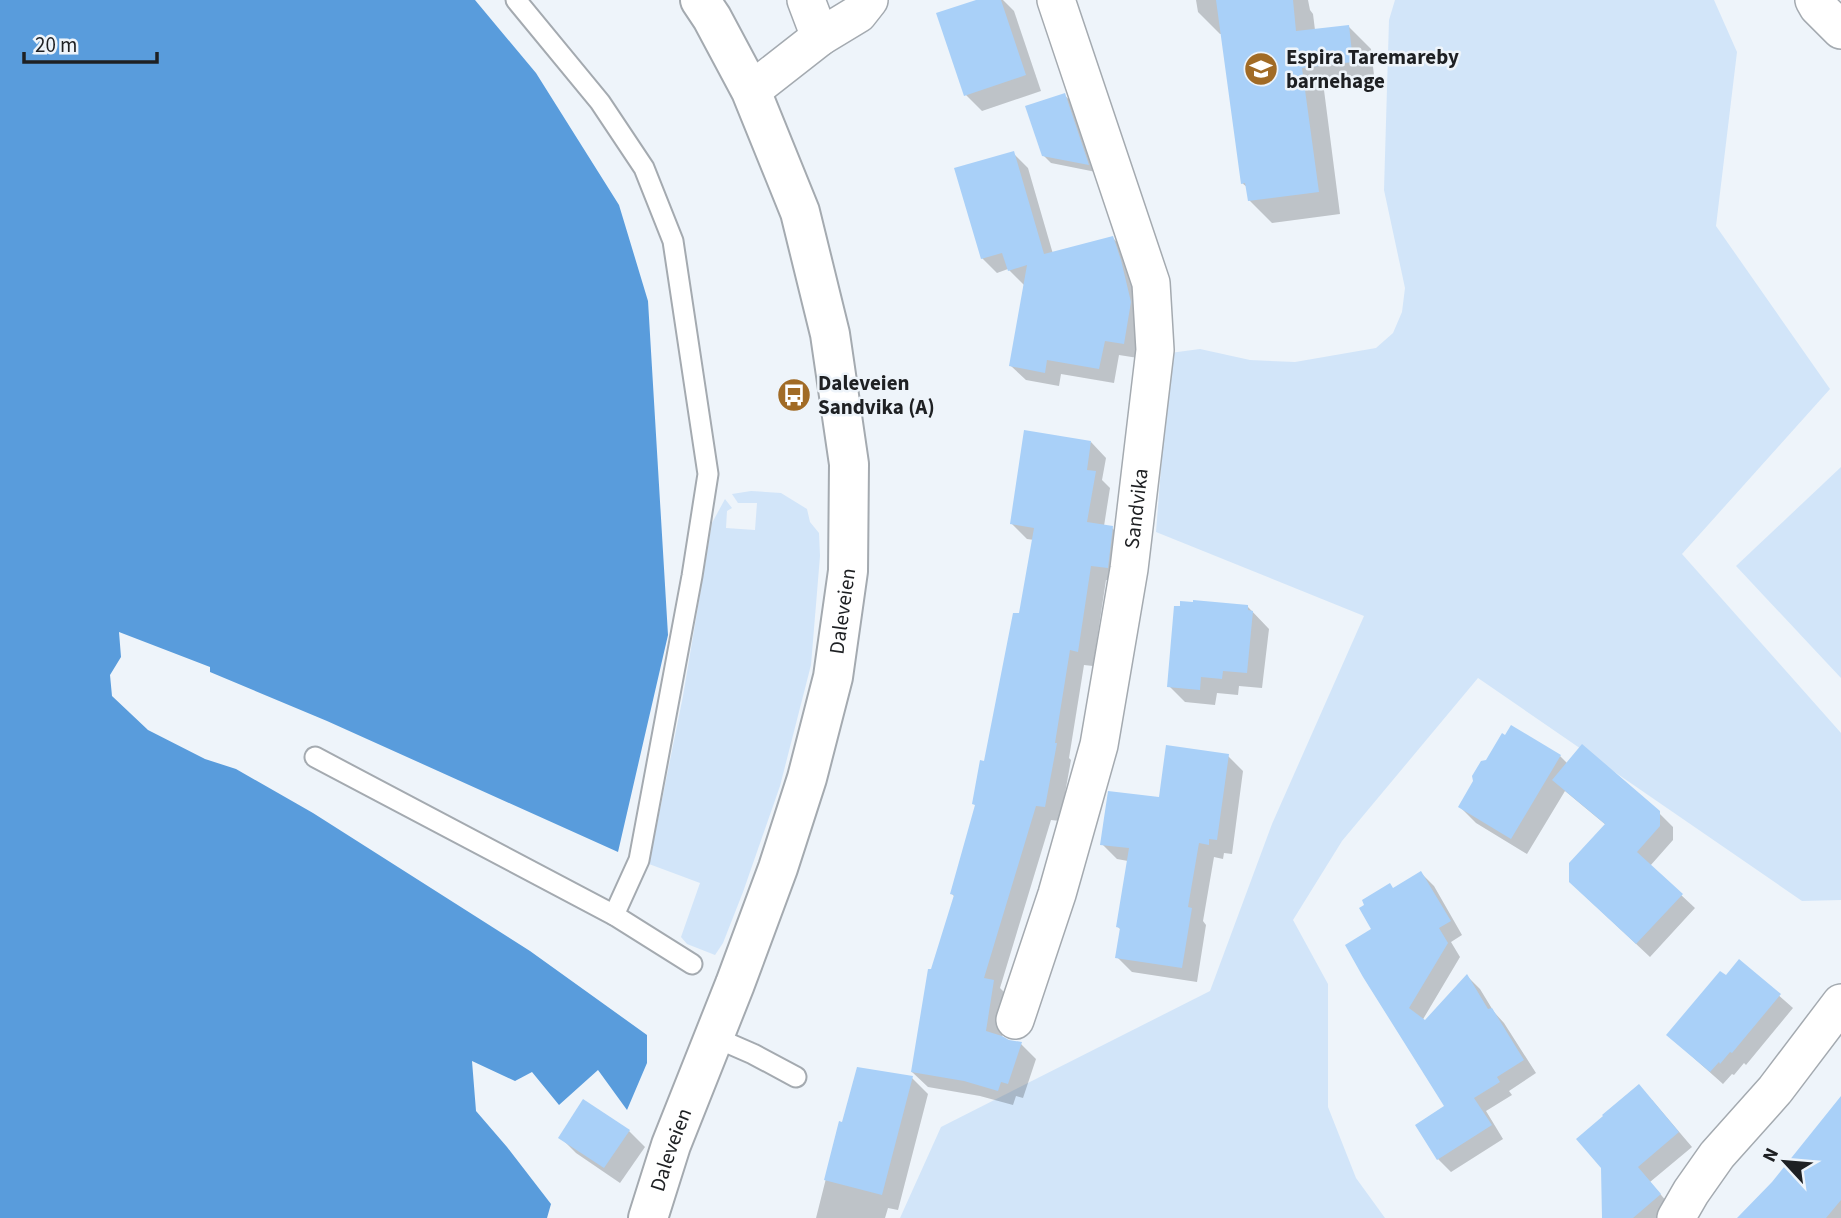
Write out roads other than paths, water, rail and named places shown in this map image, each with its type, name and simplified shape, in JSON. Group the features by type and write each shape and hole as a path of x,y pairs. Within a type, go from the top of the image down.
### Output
{"main road":[{"name":"Daleveien","path":"648,1218 671,1145 778,868 807,778 833,677 848,570 849,464 830,334 800,212 751,91 700,0"}],"street":[{"path":"806,0 820,37"},
{"path":"751,91 820,37 858,14 869,0"},
{"name":"Sandvika","path":"1015,1020 1056,894 1099,745 1129,569 1155,350 1151,283 1056,0"},
{"path":"1814,0 1841,30"},
{"path":"1676,1218 1717,1155 1775,1090 1841,1003"}],"lane":[{"path":"516,0 600,102 644,168 673,241 708,474 692,576 639,860 614,915"},
{"path":"315,757 614,915 692,964"},
{"path":"714,1037 796,1077"}],"water":[{"path":"0,0 475,0 536,73 619,205 648,301 668,635 618,852 327,721 210,672 210,667 119,632 121,657 110,675 112,696 148,730 205,759 236,769 313,813 530,951 647,1035 647,1063 627,1110 598,1070 559,1105 532,1072 515,1081 472,1061 476,1111 551,1204 547,1218 0,1218"}],"place":[{"name":"Espira Taremareby barnehage","path":"1261,69"},
{"name":"Daleveien Sandvika (A)","path":"794,395"}]}
